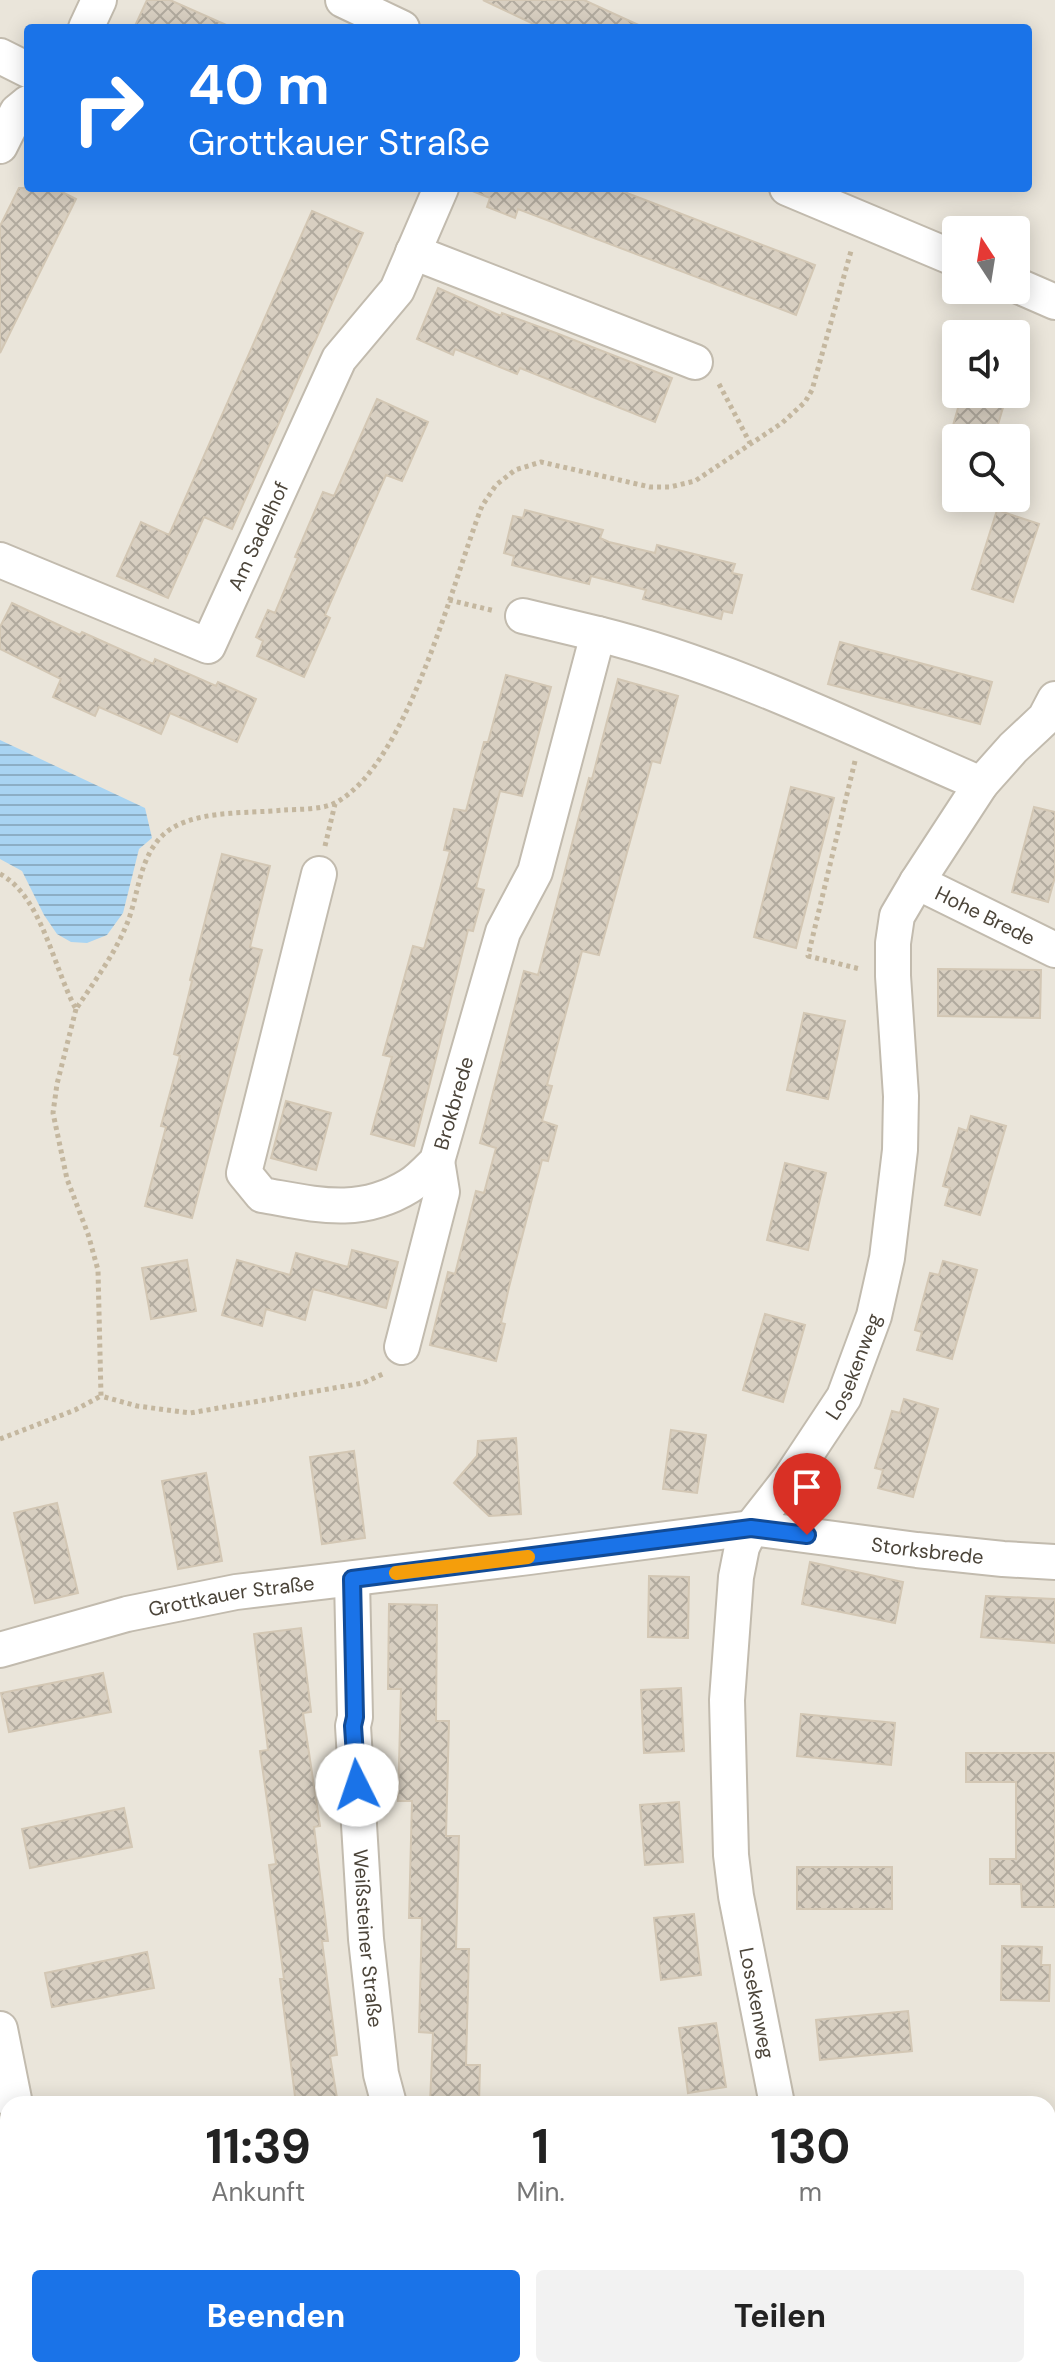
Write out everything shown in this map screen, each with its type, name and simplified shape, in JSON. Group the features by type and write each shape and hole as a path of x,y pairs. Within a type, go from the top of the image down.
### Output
{"street":[{"path":"88,24 99,0"},
{"path":"343,0 394,24"},
{"path":"0,56 24,68"},
{"path":"0,146 17,112 24,106"},
{"name":"Am Sadelhof","path":"9,564 208,646 339,359 397,290 439,192"},
{"path":"797,192 942,253"},
{"path":"413,252 695,362"},
{"path":"1030,291 1055,302"},
{"path":"523,616 654,648 707,666 981,784"},
{"name":"Brokbrede","path":"319,874 244,1173 262,1195 354,1207 411,1186 437,1161 503,932 535,872 598,634"},
{"name":"Losekenweg","path":"775,2096 736,1896 731,1855 729,1675 736,1577 742,1547 751,1528 791,1477 844,1397 874,1316 887,1258 900,1150 901,1096 893,976 897,916 981,784 1045,718 1055,699"},
{"name":"Hohe Brede","path":"917,882 1055,950"},
{"path":"402,1347 442,1192 437,1161"},
{"name":"Storksbrede","path":"751,1528 960,1555 1055,1562"},
{"name":"Grottkauer Straße","path":"0,1650 127,1614 221,1595 751,1528"},
{"name":"Weißsteiner Straße","path":"352,1579 353,1726 366,1939 381,2074 387,2096"},
{"path":"0,2029 13,2096"}],"path":[{"path":"101,1396 98,1270 67,1179 53,1113 76,1009 127,925 146,859 160,838 175,825 201,816 335,804 361,785 388,746 415,693 482,506 496,485 515,470 541,462 650,487 670,487 695,481 782,423 805,402 812,390 861,217"},
{"path":"695,362 710,373 723,389 750,443"},
{"path":"449,600 523,616"},
{"path":"862,733 808,956 893,976"},
{"path":"319,874 335,804"},
{"path":"0,874 26,897 54,952 76,1009"},
{"path":"0,1439 75,1410 101,1396 137,1406 190,1413 363,1383 382,1376 396,1361 402,1347"}],"shaded area":[{"path":"0,0 1055,0 1055,2096 0,2096"}],"water":[{"path":"0,740 145,808 152,838 139,849 123,913 107,935 87,943 71,942 57,934 22,871 0,859"}],"building":[{"path":"147,0 170,0 224,24 136,24"},
{"path":"483,0 584,0 636,24 534,24"},
{"path":"19,188 24,188 24,192 62,192 76,199 0,353 0,226"},
{"path":"475,192 624,192 815,265 796,315 518,209 515,218 487,207 490,198"},
{"path":"312,211 363,233 232,529 204,517 168,598 117,576 141,522 169,535"},
{"path":"438,288 501,316 502,313 672,378 655,422 520,368 517,374 455,349 453,355 417,339"},
{"path":"377,399 428,422 402,481 386,475 325,615 330,618 304,677 257,656 263,641 256,637 268,610 275,613 323,492 334,496"},
{"path":"958,408 1003,408 998,424 953,424"},
{"path":"525,510 603,530 600,538 609,542 655,553 657,545 735,564 732,573 742,575 732,613 723,611 721,619 643,599 646,590 591,576 589,584 512,565 514,556 504,553 513,516 523,518"},
{"path":"996,512 1039,524 1013,602 972,589"},
{"path":"12,603 153,664 155,659 216,686 218,682 256,699 237,742 170,713 161,734 99,707 95,716 53,697 61,679 0,649 0,627"},
{"path":"840,642 992,682 980,724 828,684"},
{"path":"506,675 551,687 522,796 500,791 476,888 484,890 473,931 468,930 414,1146 371,1134 392,1057 383,1055 413,946 424,949 450,851 444,850 454,809 466,811"},
{"path":"618,679 678,696 660,763 652,761 599,955 582,951 547,1085 552,1086 542,1121 557,1126 548,1161 542,1160 509,1287 501,1323 505,1324 496,1361 430,1345 448,1272 455,1274 476,1191 484,1193 496,1148 480,1143 524,971 538,975"},
{"path":"791,787 834,798 796,948 754,937"},
{"path":"1034,807 1055,812 1055,877 1048,902 1012,892"},
{"path":"222,854 270,866 250,947 262,950 192,1218 145,1206 166,1127 161,1126 180,1056 174,1054 190,980"},
{"path":"938,969 1041,970 1040,1018 938,1016"},
{"path":"804,1013 845,1021 828,1099 787,1090"},
{"path":"286,1101 331,1113 316,1170 271,1158"},
{"path":"971,1116 1006,1126 980,1215 945,1205 950,1188 943,1186 959,1128 967,1131"},
{"path":"785,1163 826,1173 808,1250 767,1240"},
{"path":"352,1250 398,1262 386,1308 313,1289 305,1320 266,1309 262,1326 222,1315 237,1260 290,1275 296,1253 348,1267"},
{"path":"187,1260 196,1311 151,1319 142,1268"},
{"path":"943,1261 977,1270 952,1359 917,1350 922,1332 915,1330 930,1273 939,1275"},
{"path":"765,1314 805,1325 783,1402 743,1390"},
{"path":"904,1399 938,1409 913,1497 878,1488 883,1470 875,1468 892,1411 900,1413"},
{"path":"671,1430 706,1435 697,1493 663,1489"},
{"path":"516,1438 521,1514 489,1516 454,1483 477,1456 478,1441"},
{"path":"354,1451 365,1538 322,1544 310,1457"},
{"path":"206,1473 222,1561 178,1569 162,1481"},
{"path":"57,1503 78,1593 35,1603 14,1513"},
{"path":"810,1562 903,1582 895,1623 802,1604"},
{"path":"649,1576 689,1577 688,1638 648,1637"},
{"path":"986,1596 1055,1599 1055,1643 981,1637"},
{"path":"389,1604 437,1605 436,1721 449,1721 446,1836 459,1836 456,1949 469,1949 466,2065 480,2065 479,2096 430,2096 433,2033 419,2032 422,1918 409,1918 412,1801 398,1801 401,1689 388,1689"},
{"path":"301,1628 311,1712 303,1713 320,1826 314,1827 328,1941 322,1941 337,2055 330,2056 337,2096 295,2096 269,1865 276,1864 260,1751 268,1750 254,1634"},
{"path":"103,1673 111,1712 9,1732 1,1693"},
{"path":"681,1688 684,1751 644,1753 641,1690"},
{"path":"801,1714 895,1723 891,1765 797,1756"},
{"path":"966,1753 1055,1753 1055,1907 1022,1907 1021,1884 990,1884 990,1859 1016,1859 1016,1782 966,1782"},
{"path":"679,1802 683,1862 645,1865 640,1805"},
{"path":"124,1808 132,1847 30,1868 22,1829"},
{"path":"797,1867 892,1867 892,1909 797,1909"},
{"path":"694,1914 701,1975 661,1980 654,1918"},
{"path":"1002,1946 1042,1947 1041,1965 1050,1965 1049,2001 1001,2000"},
{"path":"147,1952 154,1988 52,2007 45,1973"},
{"path":"908,2011 912,2051 820,2060 816,2020"},
{"path":"716,2023 726,2087 688,2093 679,2028"}],"slow traffic":[{"path":"396,1573 528,1557"}],"route":[{"path":"357,1785 353,1726 352,1579 751,1528 807,1535"}]}
